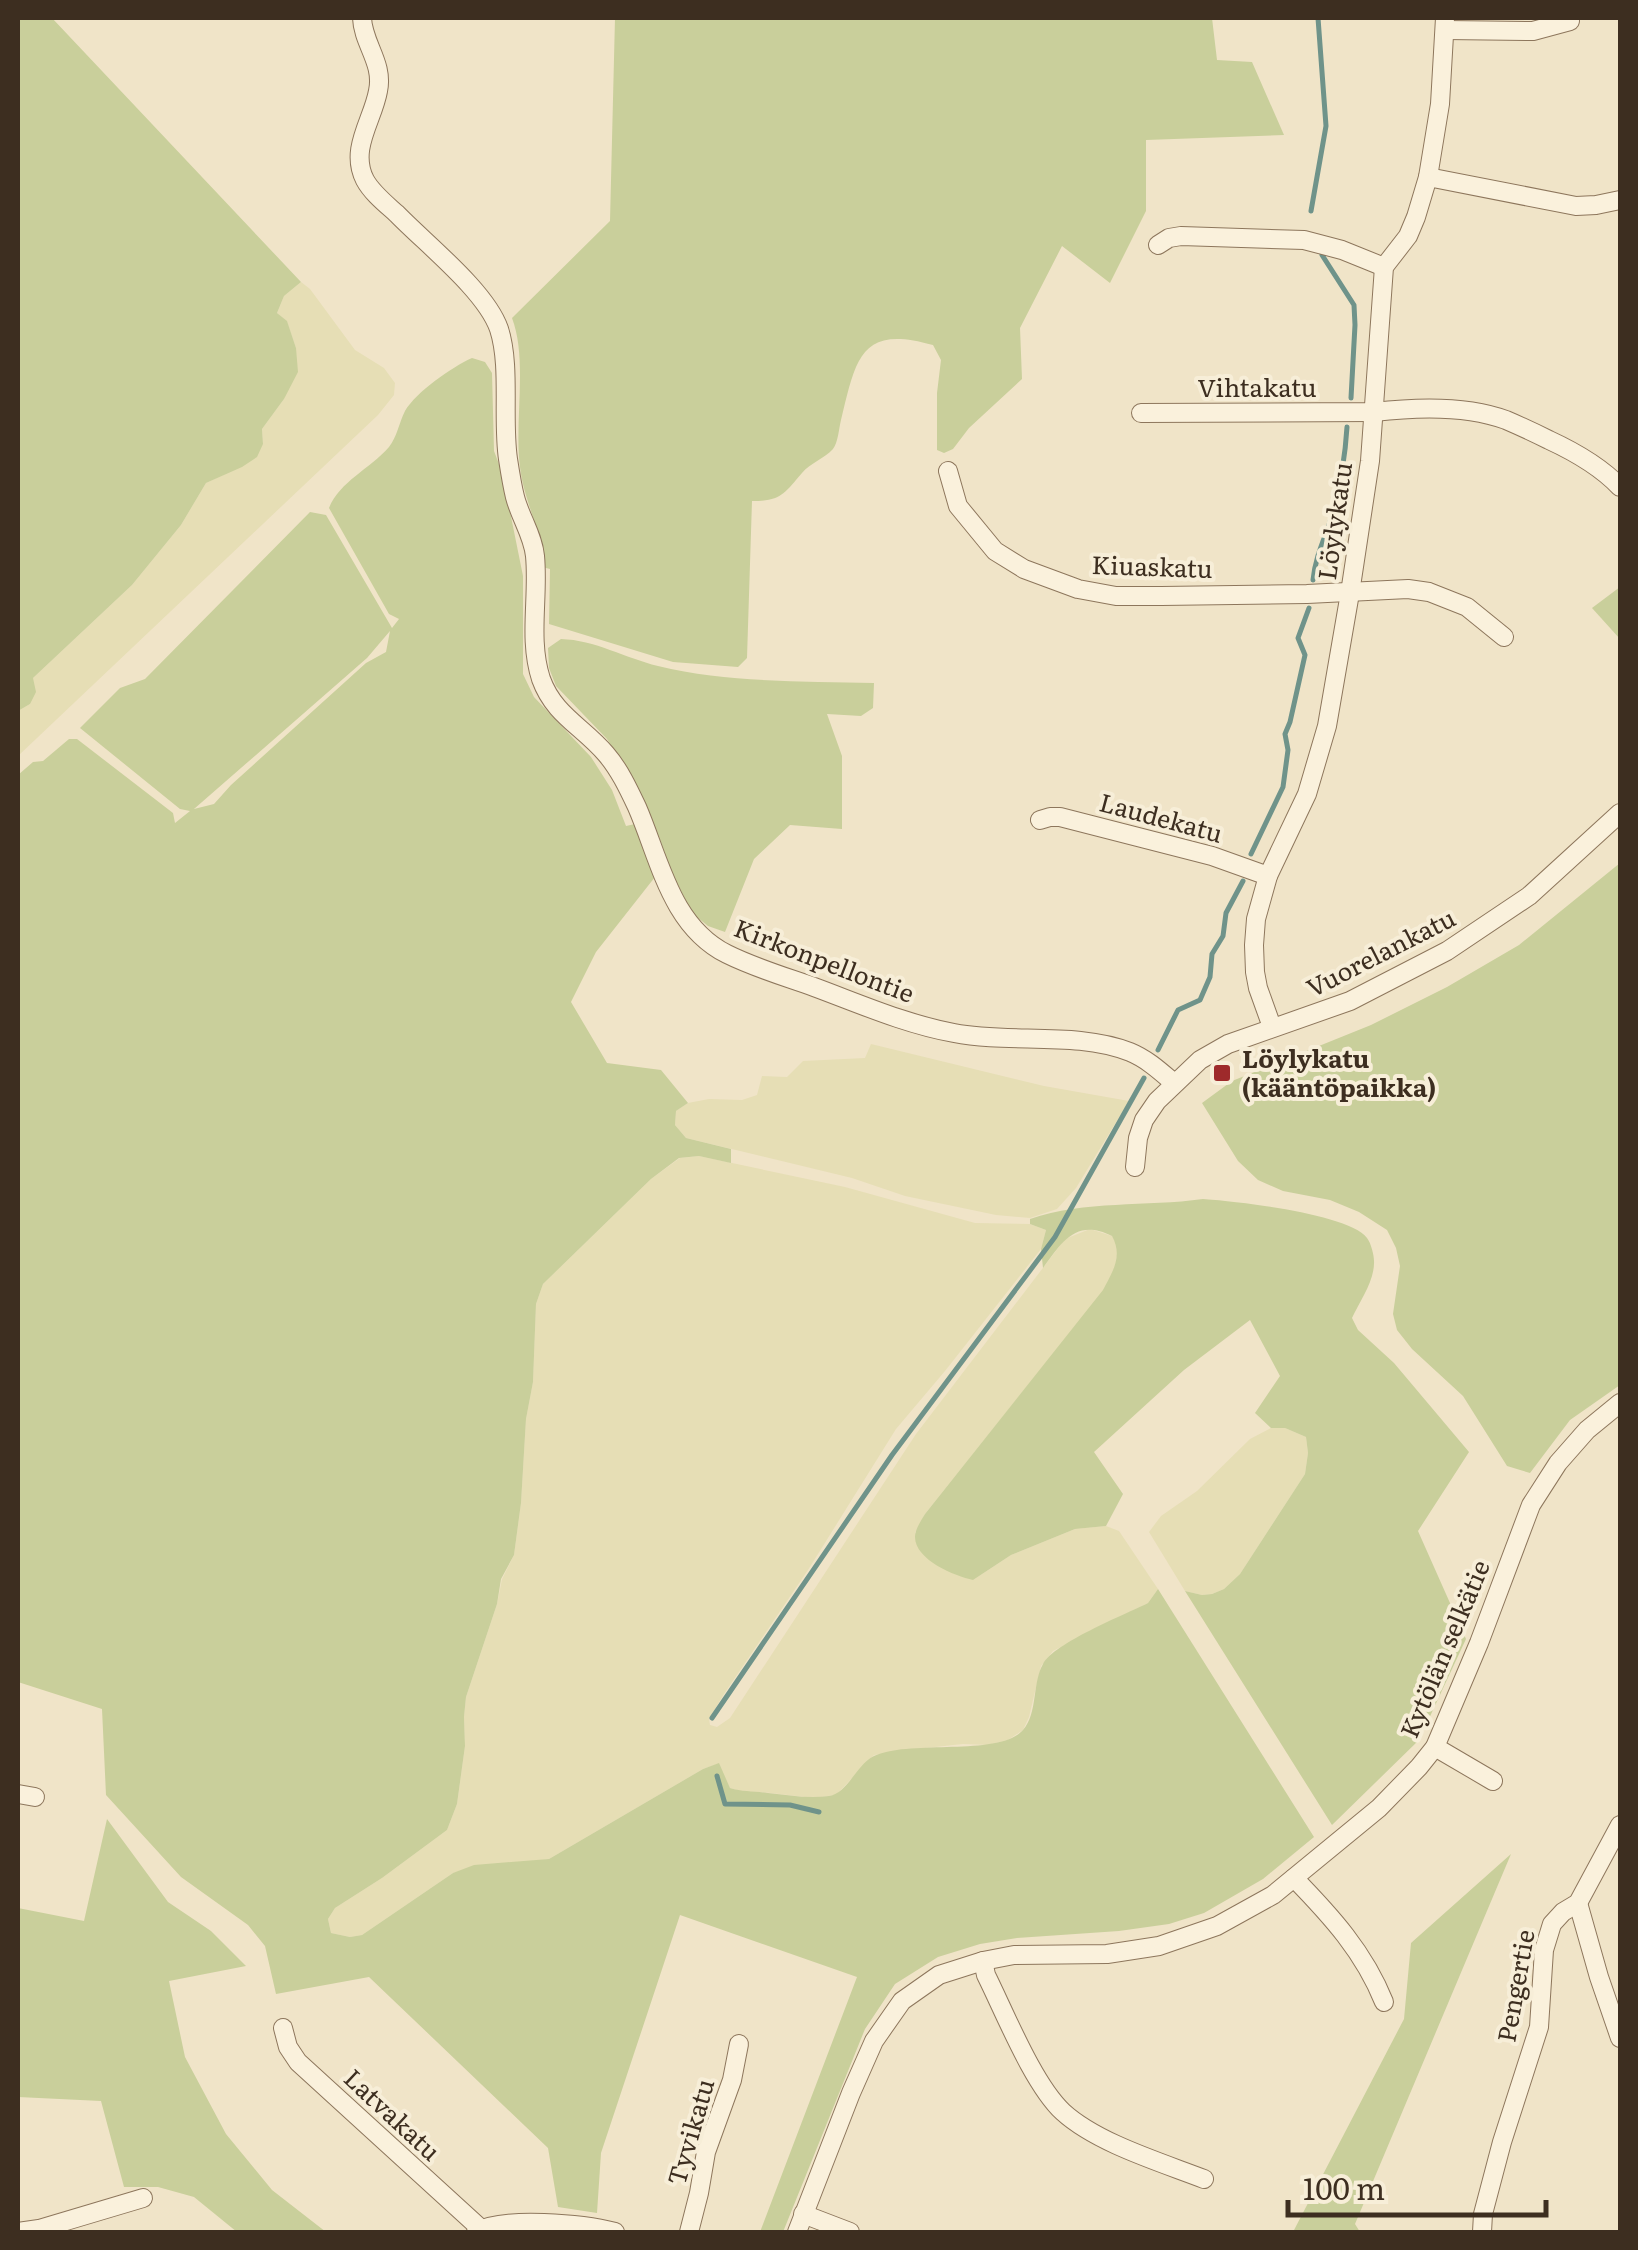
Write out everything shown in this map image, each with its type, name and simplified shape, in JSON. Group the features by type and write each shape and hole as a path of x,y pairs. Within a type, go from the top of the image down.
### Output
{"street":[{"name":"Kirkonpellontie","path":"362,18 362,30 376,56 380,75 378,94 362,140 360,159 365,180 478,294 494,314 501,335 507,455 515,499 534,550 536,658 542,680 552,703 604,751 617,769 684,917 700,936 726,954 891,1016 958,1034 1088,1042 1111,1047 1131,1052 1174,1083"},
{"path":"1158,245 1181,236 1304,240 1384,267 1408,236 1428,178 1440,104 1445,24 1532,31 1570,20"},
{"path":"1428,178 1576,206 1620,200"},
{"name":"Löylykatu","path":"1272,1027 1258,988 1256,919 1268,876 1318,763 1370,461 1384,267"},
{"name":"Vihtakatu","path":"1141,413 1462,411 1504,419 1571,450 1620,487"},
{"name":"Kiuaskatu","path":"948,472 958,506 996,551 1024,568 1078,589 1131,596 1408,589 1429,592 1467,607 1504,636"},
{"name":"Vuorelankatu","path":"1135,1167 1144,1120 1157,1101 1200,1060 1272,1027 1350,1001 1448,952 1529,896 1620,813"},
{"name":"Laudekatu","path":"1040,820 1060,817 1212,856 1268,876"},
{"name":"Kytölän selkätie","path":"800,2224 874,2040 902,2002 939,1975 1014,1956 1107,1954 1159,1946 1217,1926 1273,1896 1379,1808 1434,1748 1479,1644 1530,1505 1558,1463 1587,1430 1620,1403"},
{"path":"1434,1748 1494,1781"},
{"name":"Pengertie","path":"1482,2232 1502,2142 1539,2027 1544,1950 1552,1924 1578,1903 1620,1824"},
{"path":"1294,1878 1355,1946 1384,2002"},
{"path":"1578,1903 1620,2038"},
{"path":"983,1962 986,1976 1039,2080 1060,2109 1092,2132 1204,2179"},
{"name":"Latvakatu","path":"283,2028 288,2047 298,2062 479,2230"},
{"name":"Tyvikatu","path":"688,2232 700,2193 706,2152 732,2080 739,2044"},
{"path":"18,2232 143,2198"},
{"path":"479,2230 503,2225 552,2224 615,2232"},
{"path":"800,2224 850,2232"}],"shaded area":[{"path":"301,282 355,350 384,368 395,383 394,395 378,415 18,756 18,711 30,704 33,678 132,585 181,525 206,483 263,444 262,429 284,399 296,348 287,322 277,313 284,296"},
{"path":"871,1044 1044,1086 1129,1101 1076,1188 1057,1209 1030,1218 905,1196 852,1178 686,1138 675,1125 676,1111 688,1103 742,1100 757,1095 762,1076 787,1077 803,1061 865,1058"},
{"path":"699,1156 845,1187 975,1223 1030,1224 1046,1230 1041,1249 896,1429 724,1694 709,1719 710,1725 717,1727 730,1718 916,1434 1065,1239 1090,1229 1112,1236 1118,1246 1116,1267 1104,1290 925,1514 915,1533 973,1580 1011,1555 1075,1529 1106,1526 1119,1531 1158,1589 1148,1603 1053,1651 1041,1666 1023,1730 1008,1740 874,1755 836,1795 813,1798 730,1788 718,1764 549,1859 453,1873 362,1935 331,1933 328,1919 335,1908 447,1830 457,1804 465,1746 466,1697 502,1579 514,1555 533,1382 536,1304 543,1284 651,1179 680,1158"},
{"path":"1271,1428 1285,1428 1306,1437 1305,1474 1240,1574 1212,1594 1185,1591 1149,1532 1161,1516 1197,1491 1250,1439"}],"green space":[{"path":"18,18 52,18 301,282 284,296 277,313 287,321 296,348 298,372 262,429 263,444 257,457 206,483 181,525 132,585 33,678 36,692 30,704 18,711"},
{"path":"615,18 1212,18 1217,60 1252,62 1284,135 1146,140 1146,211 1110,283 1062,246 1020,328 1022,379 969,428 953,449 944,453 937,450 941,360 933,345 890,339 865,352 851,380 833,449 781,495 752,501 747,658 738,667 673,662 549,624 550,569 542,567 540,542 520,467 519,353 512,318 610,221"},
{"path":"472,358 485,362 492,373 494,451 502,472 523,576 523,674 534,697 591,757 612,790 626,826 635,824 655,877 596,952 571,1002 607,1063 661,1070 688,1103 676,1111 675,1125 686,1138 731,1149 731,1163 699,1156 679,1158 651,1179 543,1284 536,1304 533,1382 514,1555 501,1579 497,1604 466,1697 465,1746 457,1804 447,1830 335,1908 328,1919 331,1933 362,1935 453,1873 474,1865 549,1859 719,1763 730,1788 821,1797 836,1794 868,1760 889,1751 975,1746 1011,1738 1028,1723 1040,1672 1050,1656 1075,1639 1148,1603 1158,1589 1314,1837 1263,1879 1204,1913 1169,1924 1119,1931 980,1944 938,1957 895,1984 865,2029 783,2232 760,2232 857,1977 680,1915 601,2153 597,2213 558,2207 548,2148 369,1977 276,1994 265,1946 248,1925 181,1877 106,1795 102,1709 18,1682 18,775 69,739 77,739 173,813 175,823 190,811 180,809 80,728 120,688 145,679 310,512 326,515 392,628 399,619 389,614 329,508 340,490 389,447 405,411 417,396","holes":["390,631 386,652 366,663 214,804 194,809 367,658"]},
{"path":"1620,587 1620,639 1592,608"},
{"path":"561,639 711,676 874,683 873,708 861,716 827,714 842,756 842,829 790,825 754,859 725,932 708,926 692,913 630,777 607,739 556,686 549,668 548,648"},
{"path":"1620,863 1620,1385 1570,1420 1530,1473 1507,1466 1463,1396 1397,1330 1393,1314 1400,1266 1387,1230 1330,1200 1283,1191 1258,1180 1238,1161 1202,1103 1232,1081 1371,1025 1447,987 1519,945"},
{"path":"1203,1199 1316,1216 1339,1222 1367,1238 1374,1268 1352,1318 1358,1330 1394,1363 1469,1452 1418,1531 1466,1639 1419,1740 1332,1825 1185,1591 1212,1594 1240,1574 1305,1474 1306,1437 1285,1428 1271,1428 1255,1413 1280,1376 1250,1320 1184,1370 1094,1452 1123,1494 1106,1526 1075,1529 1011,1555 973,1580 929,1560 915,1537 925,1514 1103,1290 1113,1270 1117,1250 1112,1236 1089,1230 1071,1236 1043,1268 1041,1249 1046,1230 1030,1224 1030,1219 1094,1206"},
{"path":"107,1819 168,1902 211,1931 246,1966 169,1981 185,2057 226,2134 272,2190 326,2232 237,2232 194,2197 158,2187 124,2187 101,2101 18,2097 18,1908 84,1921"},
{"path":"1511,1854 1355,2224 1360,2232 1293,2232 1404,2019 1411,1943"}],"waterway":[{"path":"1311,211 1326,126 1318,18"},
{"path":"1322,255 1354,305 1351,398"},
{"path":"1313,580 1339,489 1347,427"},
{"path":"1251,854 1283,787 1288,750 1285,734 1305,655 1298,638 1309,608"},
{"path":"1158,1050 1178,1010 1200,1000 1210,977 1212,954 1223,936 1226,913 1243,881"},
{"path":"712,1718 892,1455 1055,1237 1144,1078"},
{"path":"717,1776 725,1804 790,1805 819,1812"}],"place":[{"name":"Löylykatu (kääntöpaikka)","path":"1222,1073"}]}
